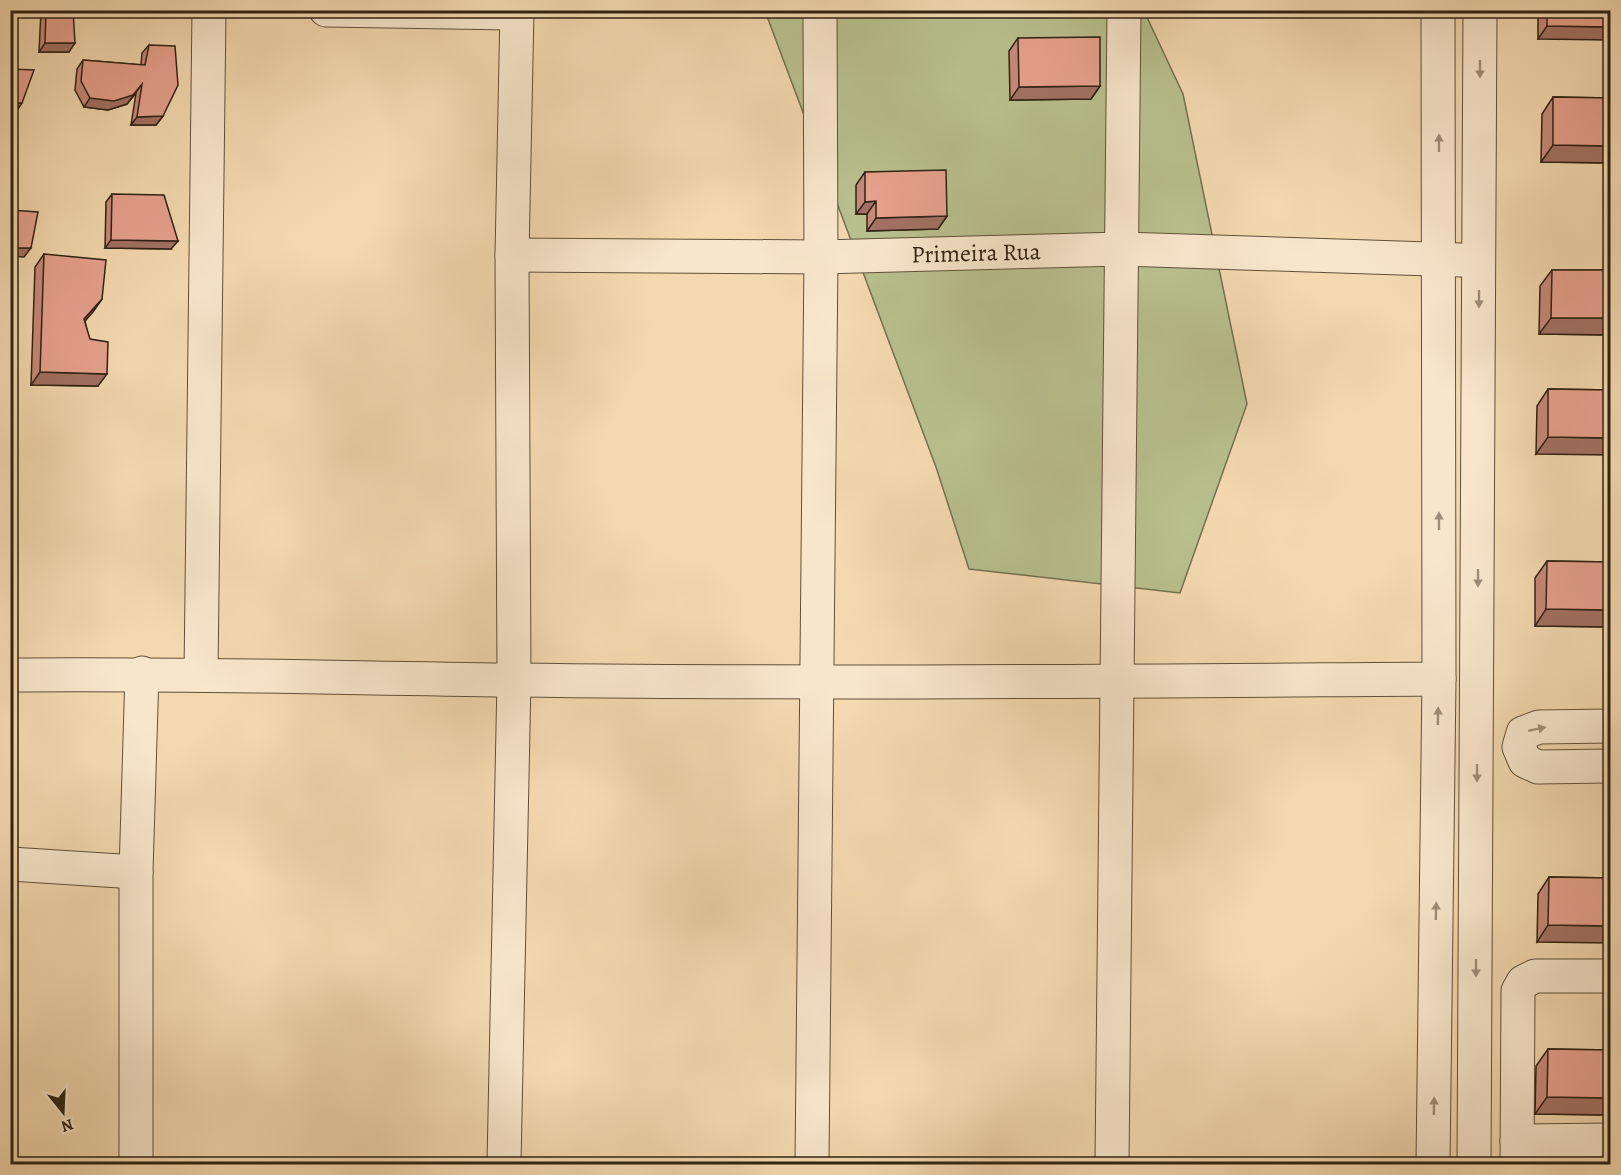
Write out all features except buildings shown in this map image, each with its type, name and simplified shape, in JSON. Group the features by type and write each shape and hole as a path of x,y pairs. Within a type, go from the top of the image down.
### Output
{"street":[{"path":"201,675 209,10"},
{"path":"326,10 517,12 512,255 514,680 504,1164"},
{"path":"812,1164 821,256 820,10"},
{"path":"1112,1164 1124,10"},
{"path":"1433,1164 1439,679 1438,10"},
{"path":"1474,1164 1480,10"},
{"name":"Primeira Rua","path":"512,255 821,256 1122,249 1479,260"},
{"path":"136,1164 136,872 142,673"},
{"path":"10,675 142,673 514,680 815,681 1439,679"},
{"path":"1611,726 1539,727 1523,733 1519,747 1525,760 1538,767 1611,766"},
{"path":"10,864 136,872"},
{"path":"1611,976 1534,976 1523,982 1518,991 1517,1153 1611,1140"}],"green space":[{"path":"765,11 1144,11 1183,94 1247,404 1180,593 969,569 936,467"}]}
